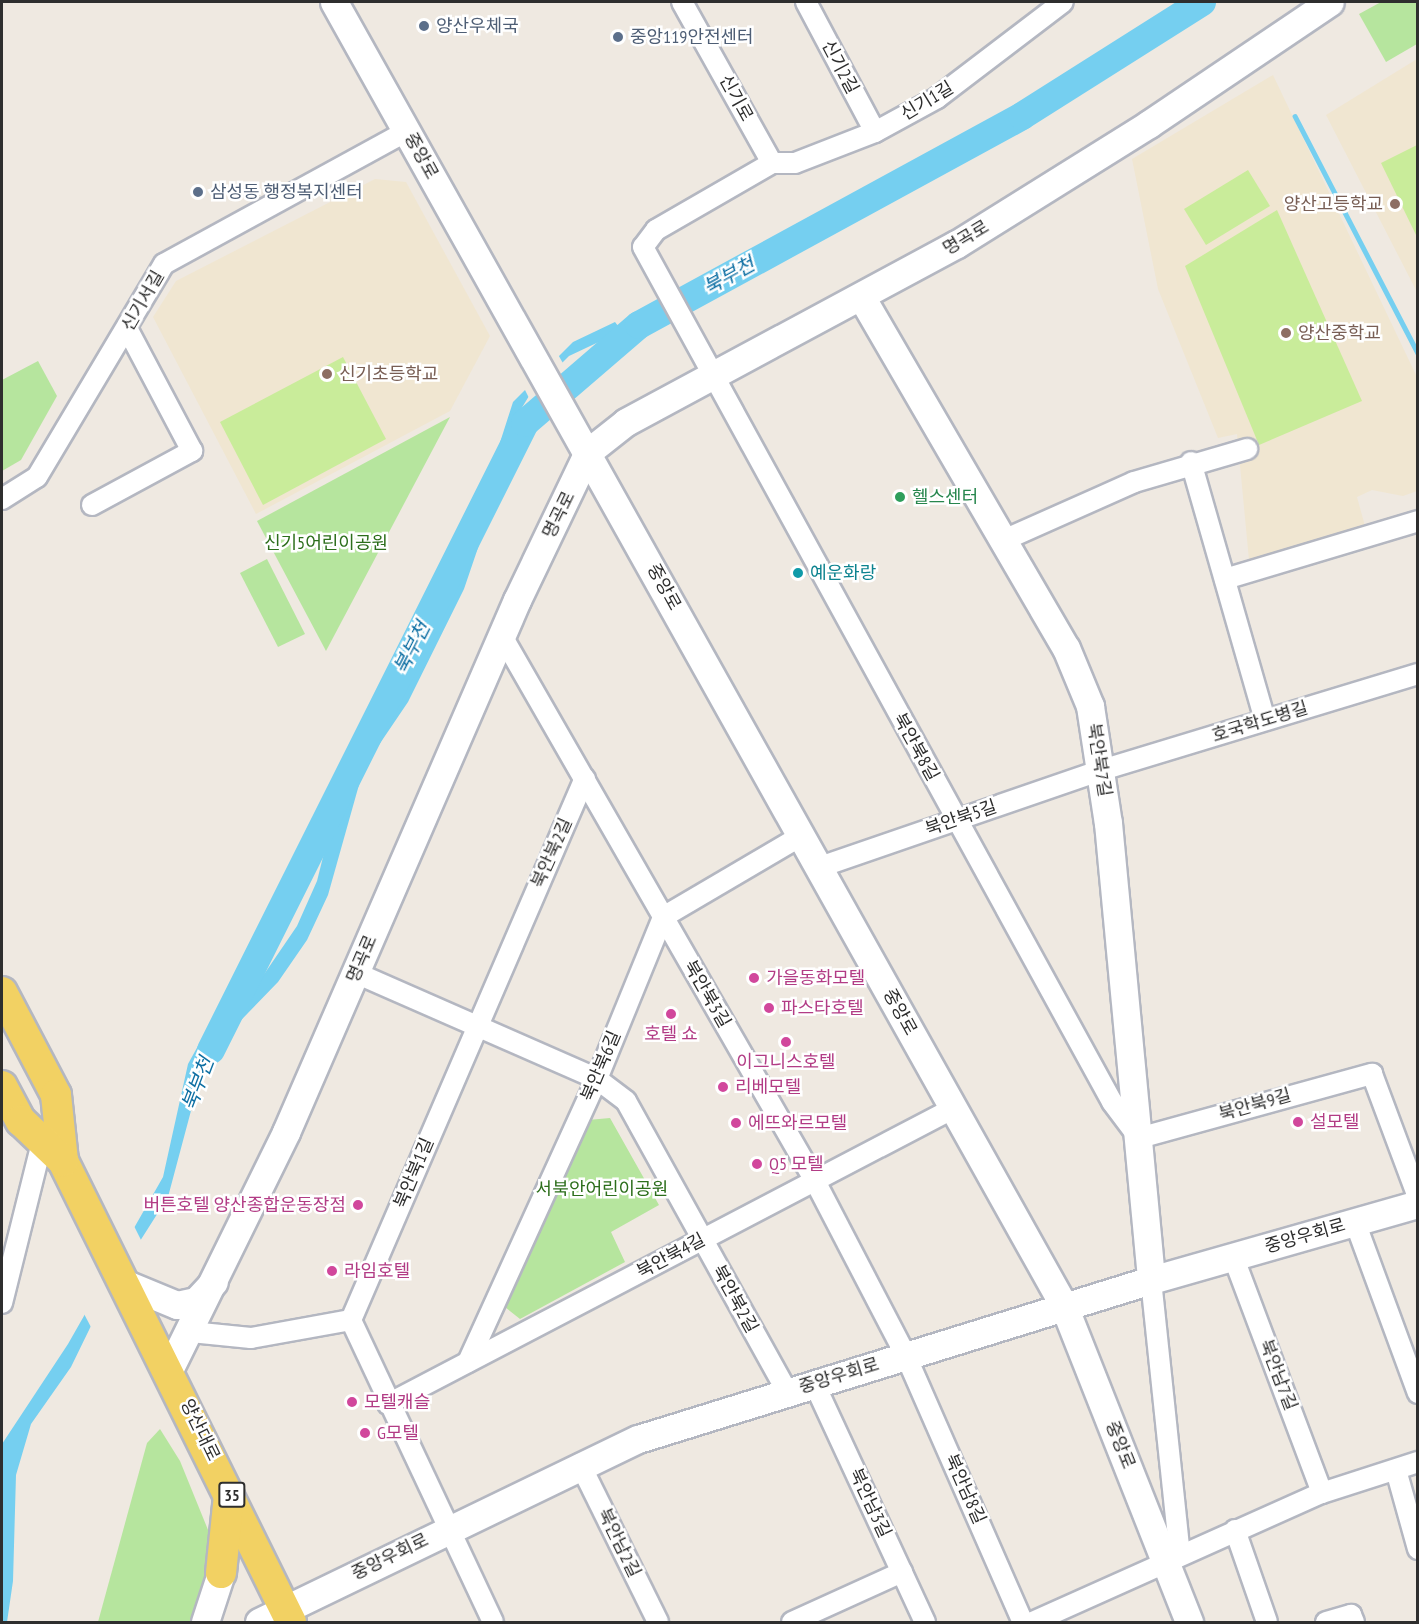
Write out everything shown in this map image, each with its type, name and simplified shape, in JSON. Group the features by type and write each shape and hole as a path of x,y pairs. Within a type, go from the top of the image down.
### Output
{"main road":[{"name":"중앙로","path":"334,2 571,421 1065,1306 1173,1556 1189,1623"},
{"name":"명곡로","path":"170,1368 219,1277 356,973 502,636 588,452 626,422 862,298 1086,164 1330,2"},
{"name":"북안북7길","path":"862,298 1004,540 1077,673 1090,706 1102,770 1150,1280"},
{"name":"35","path":"2,992 56,1095 53,1151"},
{"name":"35","path":"2,1086 21,1121 53,1151 170,1368"},
{"name":"중앙우회로","path":"278,1618 448,1528 580,1464 638,1439 1150,1280 1418,1204"},
{"path":"126,1284 177,1305 196,1300 219,1277"},
{"name":"양산대로","path":"170,1368 229,1489 278,1618"},
{"path":"205,1623 221,1573 229,1489"}],"street":[{"name":"신기로","path":"682,2 772,163"},
{"name":"신기2길","path":"806,2 875,132"},
{"name":"신기1길","path":"772,163 795,163 875,132 937,98 1064,2"},
{"name":"신기서길","path":"2,500 37,477 170,259 407,131"},
{"name":"북안북8길","path":"772,163 656,230 644,247 698,352 1112,1102 1138,1138"},
{"path":"92,505 192,452 127,328"},
{"path":"1004,540 1191,462 1247,449"},
{"path":"1191,462 1265,720"},
{"path":"1225,579 1418,521"},
{"name":"북안북3길","path":"502,636 815,1181 906,1356"},
{"name":"호국학도병길","path":"1102,770 1418,674"},
{"name":"북안북5길","path":"820,867 1102,770"},
{"name":"북안북2길","path":"476,1026 585,778"},
{"path":"663,917 802,835"},
{"name":"북안북6길","path":"468,1362 597,1079 663,917"},
{"name":"북안북2길","path":"356,973 597,1079 626,1101 787,1392"},
{"name":"북안북1길","path":"351,1320 476,1026"},
{"name":"북안북9길","path":"1138,1138 1372,1074 1418,1197"},
{"name":"북안북4길","path":"388,1404 954,1108"},
{"path":"2,1303 53,1151"},
{"path":"1355,1222 1418,1392"},
{"name":"북안남7길","path":"1233,1256 1322,1493"},
{"path":"1150,1280 1173,1556"},
{"path":"191,1332 250,1338 351,1320 388,1404 492,1623"},
{"name":"북안남8길","path":"906,1356 1023,1623"},
{"name":"북안남3길","path":"814,1383 925,1623"},
{"path":"1033,1623 1173,1556 1322,1493 1418,1462"},
{"name":"북안남2길","path":"580,1464 658,1623"},
{"path":"1396,1470 1418,1549"},
{"path":"1235,1530 1267,1623"},
{"path":"792,1623 902,1572"},
{"path":"1326,1623 1351,1615 1354,1623"}],"shaded area":[{"name":"양산고등학교","path":"1417,59 1417,292 1326,115"},
{"name":"양산중학교","path":"1273,75 1417,377 1417,491 1403,496 1372,490 1357,497 1365,526 1249,560 1237,434 1218,438 1158,289 1132,159"},
{"name":"신기초등학교","path":"375,179 406,182 490,336 450,411 256,514 153,317 176,281"}],"green space":[{"path":"1381,2 1417,2 1417,44 1386,62 1359,14"},
{"path":"1417,145 1417,237 1381,163"},
{"path":"1248,170 1270,206 1206,245 1184,209"},
{"path":"1277,210 1362,401 1259,445 1185,266"},
{"path":"343,357 386,439 263,505 220,422"},
{"path":"38,361 57,396 21,460 2,471 2,380"},
{"name":"신기5어린이공원","path":"450,417 326,651 257,521"},
{"path":"267,559 305,634 278,647 240,573"},
{"name":"서북안어린이공원","path":"610,1118 659,1205 611,1232 625,1262 520,1319 505,1307 588,1120"},
{"path":"160,1429 180,1461 217,1552 195,1622 98,1622 147,1443"}],"water":[{"path":"615,322 622,331 569,356 529,396 515,419 501,447 497,492 464,589 408,702 364,767 328,895 307,940 278,982 217,1045 196,1092 168,1197 107,1293 71,1367 31,1424 16,1475 13,1581 7,1622 2,1622 2,1444 68,1344 163,1177 188,1064 204,1035 254,989 297,926 317,881 338,797 461,564 513,402 573,342"}],"pier":[{"path":"556,351 564,365 530,400 522,384"},
{"path":"132,1222 143,1244 93,1331 82,1310"}],"waterway":[{"name":"북부천","path":"211,1050 525,423 639,325 1022,116 1202,2"},
{"path":"1295,116 1418,353"}],"place":[{"name":"양산우체국","path":"424,26"},
{"name":"중앙119안전센터","path":"618,37"},
{"name":"삼성동 행정복지센터","path":"198,192"},
{"name":"양산고등학교","path":"1395,204"},
{"name":"양산중학교","path":"1286,333"},
{"name":"신기초등학교","path":"327,374"},
{"name":"헬스센터","path":"900,497"},
{"name":"예운화랑","path":"798,573"},
{"name":"가을동화모텔","path":"754,978"},
{"name":"파스타호텔","path":"769,1008"},
{"name":"호텔 쇼","path":"671,1014"},
{"name":"이그니스호텔","path":"786,1042"},
{"name":"리베모텔","path":"723,1087"},
{"name":"설모텔","path":"1298,1122"},
{"name":"에뜨와르모텔","path":"736,1123"},
{"name":"Q5 모텔","path":"757,1164"},
{"name":"버튼호텔 양산종합운동장점","path":"358,1205"},
{"name":"라임호텔","path":"332,1271"},
{"name":"모텔캐슬","path":"352,1402"},
{"name":"G모텔","path":"365,1433"}]}
